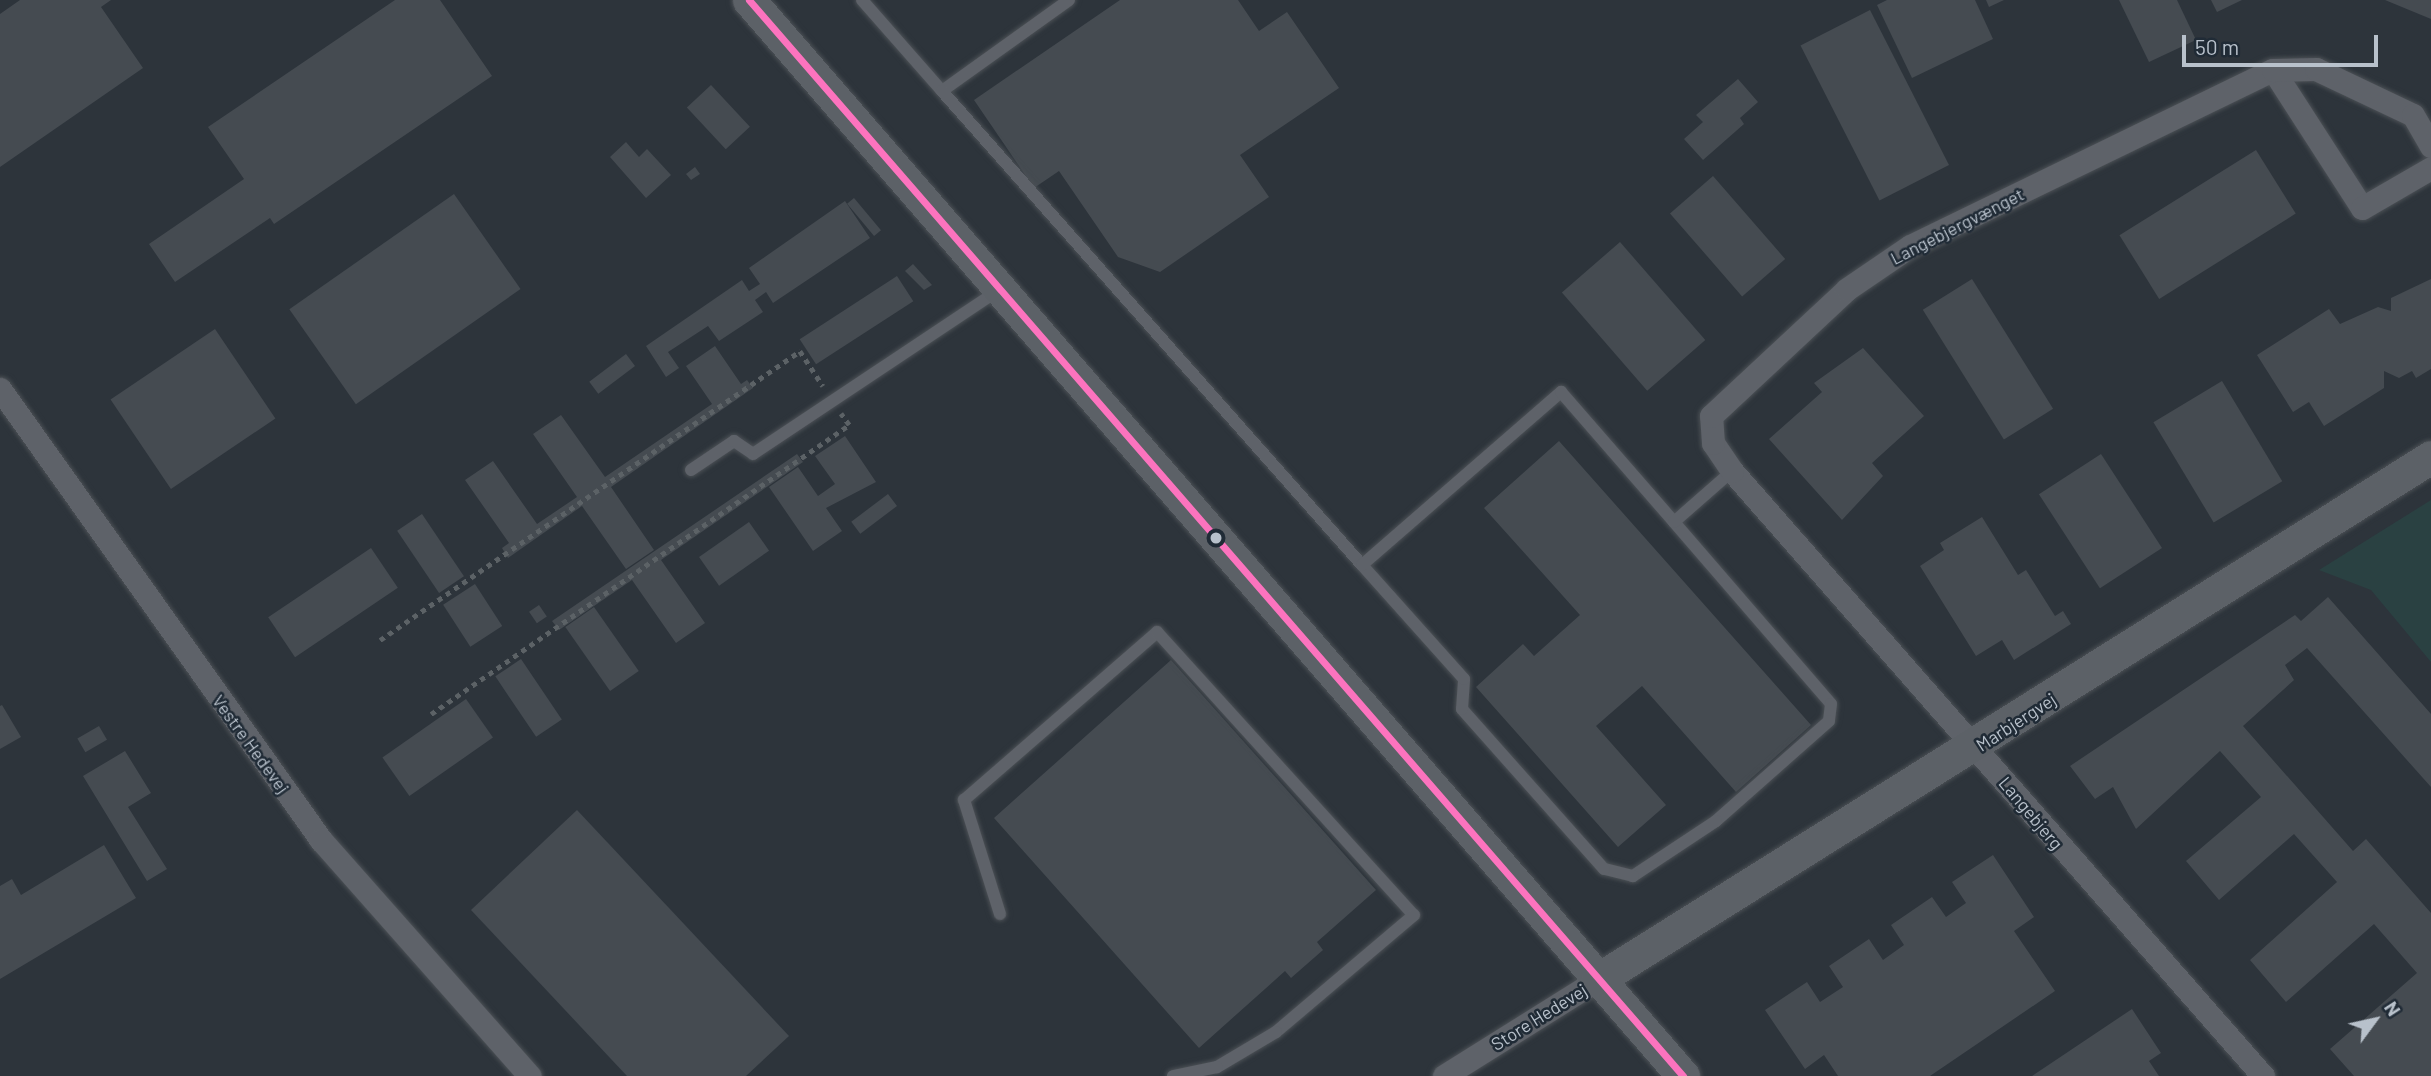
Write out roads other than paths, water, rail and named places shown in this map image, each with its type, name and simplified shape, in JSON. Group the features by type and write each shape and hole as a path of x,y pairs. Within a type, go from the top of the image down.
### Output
{"main road":[{"path":"749,0 1597,980 1684,1076"},
{"name":"Marbjergvej","path":"1597,980 1976,747 2431,457"}],"street":[{"name":"Langebjergvænget","path":"1725,462 1710,424 1720,402 1847,289 1910,246 2273,70 2316,69 2413,115 2431,146"},
{"path":"2273,70 2361,208 2431,168"},
{"name":"Vestre Hedevej","path":"0,389 321,840 530,1076"},
{"name":"Langebjerg","path":"1725,462 2263,1076"},
{"name":"Store Hedevej","path":"1444,1076 1597,980"}],"lane":[{"path":"862,0 1362,565 1464,679 1462,709 1604,869 1633,876 1716,821 1829,721 1831,704 1561,392 1362,565"},
{"path":"942,91 1069,0"},
{"path":"691,470 734,441 753,454 1000,289"},
{"path":"1674,522 1725,462"},
{"path":"1000,914 964,800 1157,632 1414,915 1276,1032 1217,1067 1173,1076"}]}
